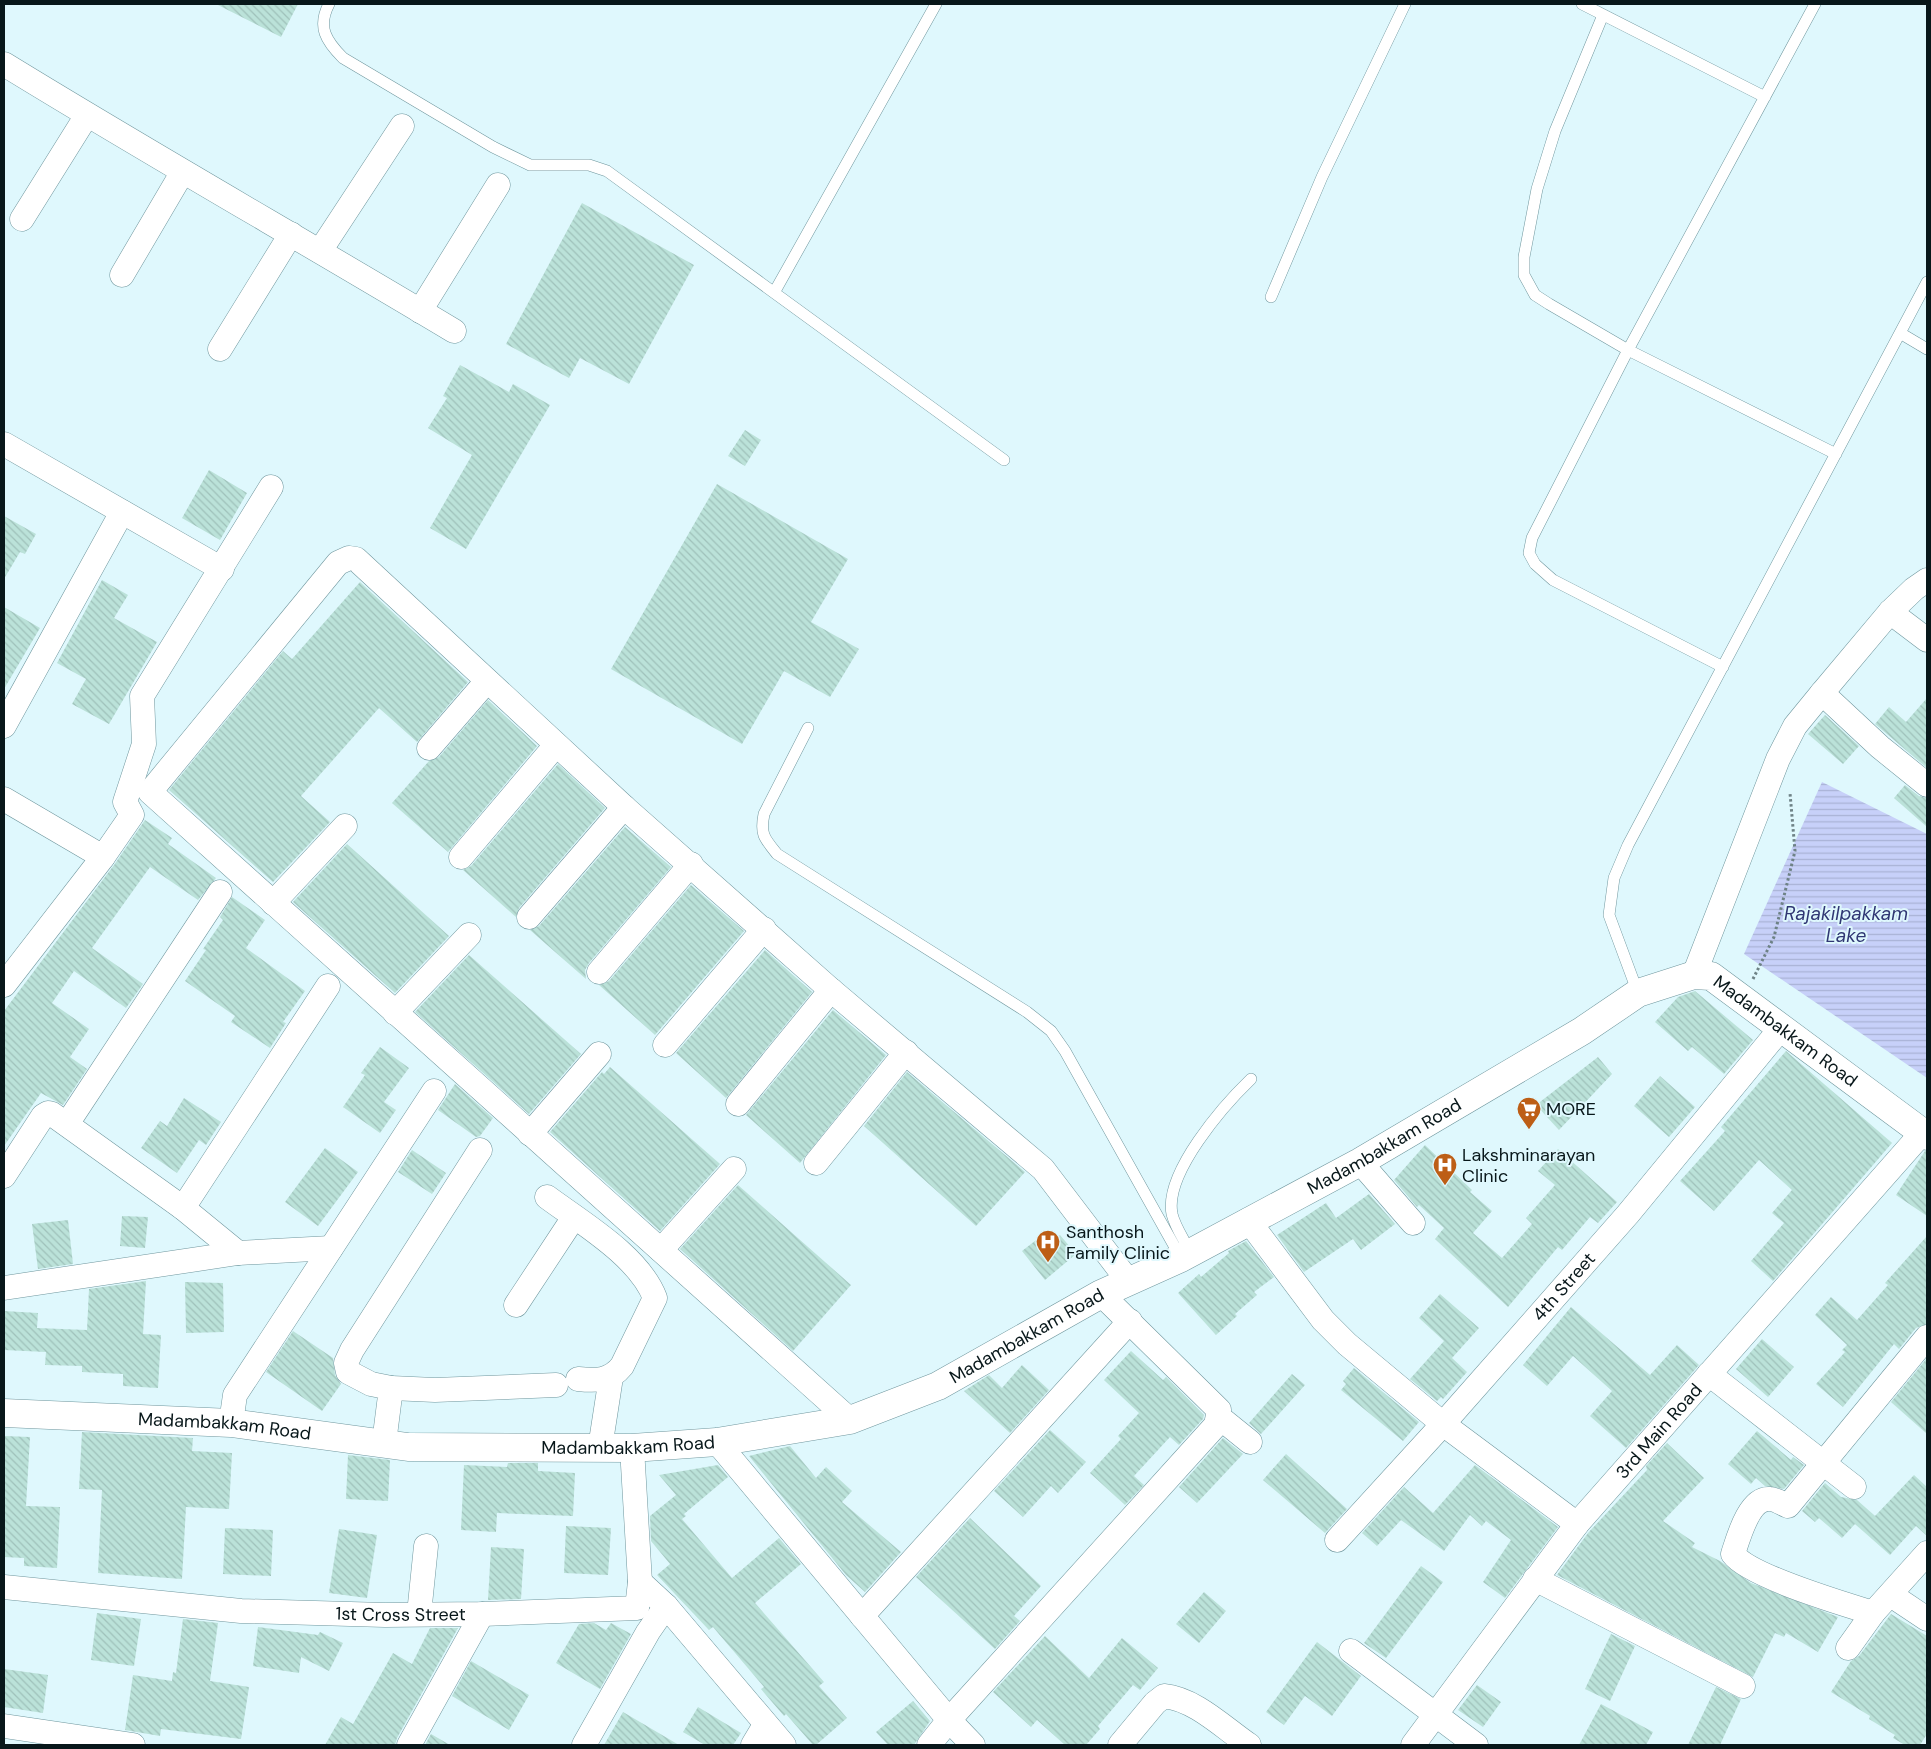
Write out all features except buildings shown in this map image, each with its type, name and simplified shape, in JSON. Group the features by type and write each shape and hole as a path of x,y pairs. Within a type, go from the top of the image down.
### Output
{"street":[{"path":"4,64 182,173 291,234 454,331"},
{"path":"22,219 87,115"},
{"path":"320,251 402,126"},
{"path":"122,276 182,173"},
{"path":"420,311 498,185"},
{"path":"220,349 291,234"},
{"path":"6,451 122,512 222,569"},
{"path":"4,985 103,857 132,814 124,802 144,744 142,696 222,569 271,486"},
{"path":"4,726 122,512"},
{"path":"850,1420 150,792 338,563 349,558 356,559 624,807 832,990 1043,1169 1129,1282"},
{"path":"1694,975 1778,759 1795,726 1890,612 1914,589 1927,580"},
{"path":"1890,612 1927,640"},
{"path":"430,748 487,681"},
{"path":"1822,694 1880,747 1927,785"},
{"path":"461,857 556,745"},
{"path":"4,799 103,857"},
{"path":"529,917 624,807"},
{"path":"273,903 345,826"},
{"path":"599,972 691,864"},
{"path":"67,1124 220,892"},
{"path":"665,1045 764,930"},
{"path":"395,1012 469,935"},
{"name":"Madambakkam Road","path":"4,1413 231,1423 408,1447 632,1448 717,1442 850,1420 938,1386 1101,1294 1185,1255 1360,1162 1582,1031 1638,993 1694,975 1711,976 1925,1134"},
{"path":"183,1208 328,986"},
{"path":"738,1104 832,990"},
{"name":"4th Street","path":"1337,1540 1443,1424 1628,1214 1782,1027"},
{"path":"816,1163 906,1052"},
{"path":"530,1134 599,1054"},
{"path":"231,1423 235,1395 434,1091"},
{"path":"4,1176 43,1116 48,1113 52,1114 183,1208 238,1253"},
{"name":"3rd Main Road","path":"1413,1745 1577,1524 1925,1134"},
{"path":"480,1150 352,1350 346,1363 348,1372 371,1384 390,1388 435,1390 567,1382 611,1377 622,1366 655,1298 642,1276 617,1250 547,1197"},
{"path":"1360,1162 1414,1223"},
{"path":"661,1250 734,1169"},
{"path":"516,1305 574,1217"},
{"path":"1248,1220 1323,1320 1347,1344 1443,1424 1577,1524"},
{"path":"4,1288 238,1253 330,1248"},
{"path":"930,1745 949,1720 1216,1425 1219,1410 1101,1294"},
{"path":"862,1616 1130,1321"},
{"path":"1873,1613 1774,1578 1738,1561 1734,1554 1741,1527 1758,1502 1770,1498 1788,1506 1927,1337"},
{"path":"1710,1374 1854,1487"},
{"path":"600,1448 611,1377"},
{"path":"384,1443 390,1388"},
{"path":"1219,1417 1250,1442"},
{"path":"717,1442 949,1720 973,1745"},
{"path":"632,1448 640,1582 637,1608 648,1632"},
{"path":"419,1614 426,1546"},
{"path":"1848,1648 1873,1613 1892,1595 1927,1553"},
{"path":"1535,1579 1743,1686"},
{"path":"640,1582 666,1606 765,1725 784,1745"},
{"name":"1st Cross Street","path":"4,1587 241,1611 482,1614 637,1608"},
{"path":"1892,1595 1927,1619"},
{"path":"584,1745 648,1632 666,1606"},
{"path":"409,1745 482,1614"},
{"path":"1351,1651 1476,1745"},
{"path":"1120,1745 1155,1703 1164,1696 1177,1697 1195,1707 1249,1745"},
{"path":"753,1745 765,1725"},
{"path":"4,1726 133,1745"}],"lane":[{"path":"329,4 325,12 323,31 329,44 343,58 492,147 530,165 588,165 608,171 775,291 1004,460"},
{"path":"775,291 936,4"},
{"path":"1271,297 1322,177 1405,4"},
{"path":"1582,4 1765,97"},
{"path":"1723,667 1553,580 1535,564 1529,553 1532,538 1628,350 1815,4"},
{"path":"1603,14 1550,147 1537,189 1524,257 1524,275 1536,295 1628,350 1836,454"},
{"path":"1638,993 1609,915 1614,878 1628,845 1927,282"},
{"path":"1900,333 1927,349"},
{"path":"808,728 764,814 761,829 766,840 777,854 1027,1012 1051,1031 1065,1051 1185,1255"},
{"path":"1185,1255 1172,1214 1174,1191 1209,1123 1251,1079"}],"path":[{"path":"1740,997 1759,972 1774,937 1795,851 1790,790 1778,759"}],"water":[{"name":"Rajakilpakkam Lake","path":"1822,782 1927,834 1927,1078 1744,954"}],"place":[{"name":"MORE","path":"1529,1130"},
{"name":"Lakshminarayan Clinic","path":"1445,1186"},
{"name":"Santhosh Family Clinic","path":"1048,1263"}]}
